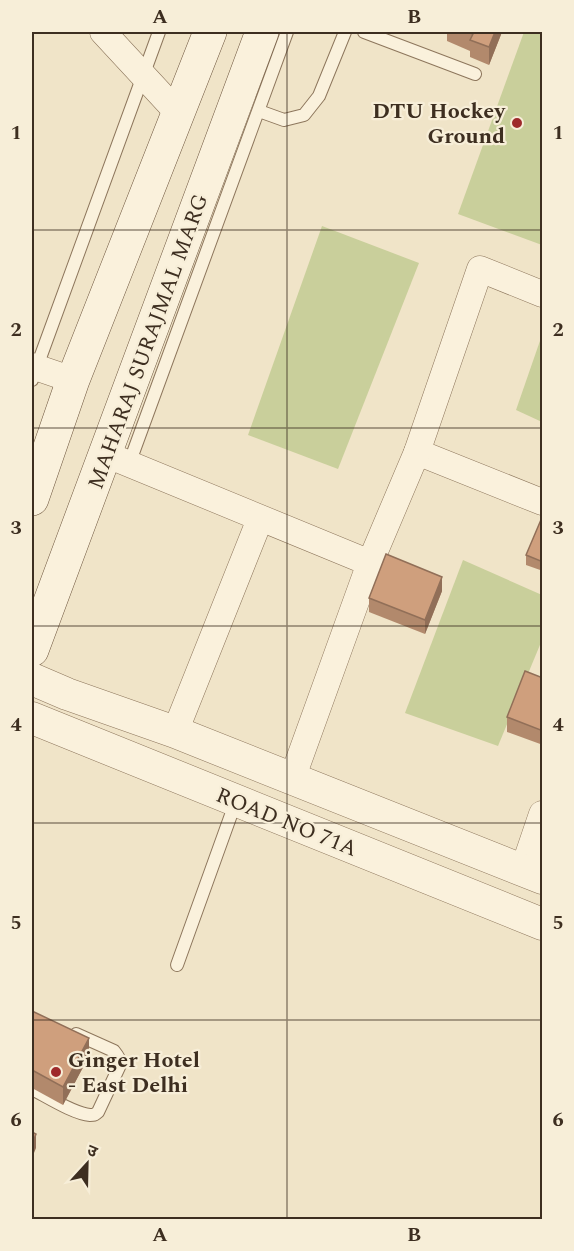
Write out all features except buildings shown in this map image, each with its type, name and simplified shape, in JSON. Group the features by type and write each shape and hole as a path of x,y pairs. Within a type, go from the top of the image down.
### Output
{"main road":[{"path":"32,499 73,380 210,32"},
{"name":"MAHARAJ SURAJMAL MARG","path":"32,650 117,459 262,32"}],"street":[{"path":"103,32 178,113"},
{"path":"292,779 370,563 417,452 480,269 543,294"},
{"path":"33,371 73,380"},
{"path":"417,452 543,502"},
{"path":"117,459 370,563"},
{"path":"174,732 260,519"},
{"name":"ROAD NO 71A","path":"32,679 67,694 174,732 533,874"},
{"name":"ROAD NO 71A","path":"32,718 543,924"},
{"path":"533,874 543,814"}],"lane":[{"path":"33,371 159,32"},
{"path":"117,459 259,111 287,32"},
{"path":"259,111 284,120 304,115 319,96 345,32"},
{"path":"364,32 475,74"},
{"path":"177,964 236,800"},
{"path":"32,1089 88,1115 95,1115 100,1109 120,1065 118,1056 114,1051 62,1028"}],"green space":[{"name":"DTU Hockey Ground","path":"524,32 542,32 542,245 458,214"},
{"path":"322,226 419,263 338,469 248,435"},
{"path":"542,335 542,422 516,410"},
{"path":"463,560 542,595 542,640 498,746 405,713"}],"place":[{"name":"DTU Hockey Ground","path":"517,123"},
{"name":"Ginger Hotel - East Delhi","path":"56,1072"}]}
